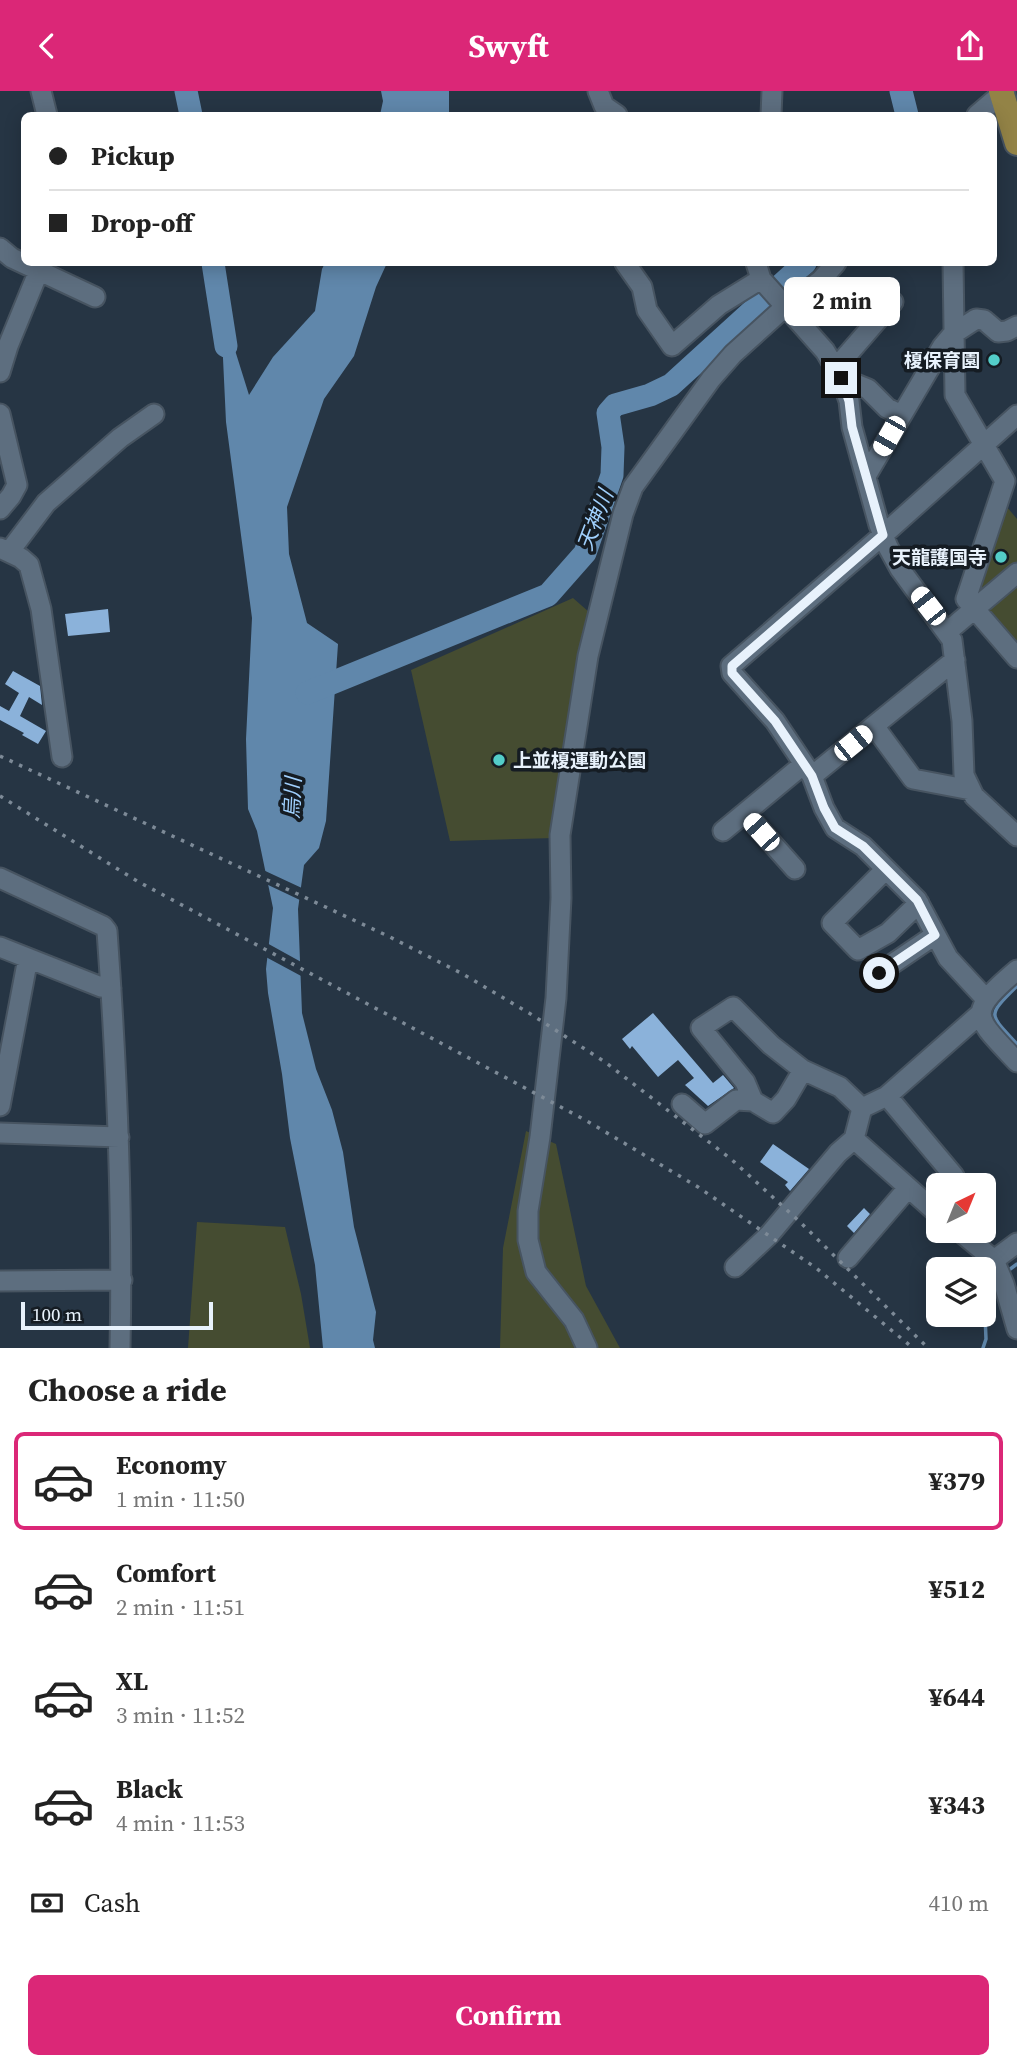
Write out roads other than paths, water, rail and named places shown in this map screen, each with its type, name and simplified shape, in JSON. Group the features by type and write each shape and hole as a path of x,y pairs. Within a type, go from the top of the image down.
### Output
{"main road":[{"path":"1003,92 1017,143"}],"street":[{"path":"41,91 46,112"},
{"path":"598,91 604,106 613,112"},
{"path":"771,112 772,91"},
{"path":"980,112 1003,92"},
{"path":"0,248 12,258 21,261"},
{"path":"0,372 40,266 95,297"},
{"path":"627,266 642,287 647,310 672,346 719,305 769,287 821,280 833,266"},
{"path":"953,266 955,395 1005,481 966,599 1017,658"},
{"path":"769,287 825,351 838,374 849,401 852,427 883,535 900,569 952,640 962,721 964,775 974,796 1017,836"},
{"path":"587,1348 574,1320 536,1272 528,1240 528,1211 540,1137 556,998 561,824 588,656 623,514 632,488 711,379 733,354 769,287"},
{"path":"838,374 893,302"},
{"path":"866,476 928,368 953,334 976,319 984,320 998,332 1017,326"},
{"path":"838,374 868,389 887,408 901,415"},
{"path":"0,414 17,485 0,509"},
{"path":"62,757 41,609 29,565 4,550 46,503 120,438 154,414"},
{"path":"1017,415 732,666 732,673 775,721 808,770 835,828 863,846 919,903 948,958 983,1006 985,1027 1017,1062"},
{"path":"947,632 1017,573"},
{"path":"723,831 745,813 874,726 955,660"},
{"path":"874,726 913,779 971,790"},
{"path":"745,813 795,869"},
{"path":"886,869 832,923 859,950 888,933 919,903"},
{"path":"0,878 103,926 107,931 119,1137 121,1348"},
{"path":"879,973 935,935"},
{"path":"0,947 101,987 111,988"},
{"path":"0,1106 6,1037 28,958"},
{"path":"735,1267 769,1235 838,1153 854,1139 862,1108 887,1096 983,1006 1017,970"},
{"path":"753,1101 745,1082 701,1028 733,1007 771,1045 803,1070 840,1087 862,1108"},
{"path":"682,1104 705,1123 736,1100 753,1101 773,1113 786,1099 803,1070"},
{"path":"887,1096 951,1173"},
{"path":"0,1133 119,1137"},
{"path":"854,1139 926,1202"},
{"path":"848,1258 908,1188"},
{"path":"973,1243 988,1257"},
{"path":"996,1262 1017,1243"},
{"path":"996,1265 1017,1329"},
{"path":"0,1281 122,1280"}],"water":[{"path":"381,91 449,91 449,112 381,112 383,101"},
{"name":"烏川","path":"324,266 386,266 376,287 354,356 324,399 287,507 289,554 307,623 338,644 326,821 319,848 304,865 298,909 302,1013 316,1069 332,1110 343,1152 354,1227 376,1312 373,1340 375,1348 323,1348 315,1265 290,1138 268,993 266,969 273,908 257,831 248,809 246,739 252,618 226,422 221,316 249,395 273,357 315,311"}],"waterway":[{"path":"186,91 190,112"},
{"name":"天神川","path":"901,91 906,112"},
{"path":"213,266 226,346"},
{"name":"天神川","path":"307,693 548,595 585,553 612,475 613,447 608,413 615,405 650,395 671,385 802,266"},
{"path":"1017,986 1000,1003 995,1015 996,1020 1017,1044"},
{"path":"1005,1273 1017,1264"},
{"path":"983,1348 986,1327"}],"railway":[{"path":"0,756 388,936 461,973 529,1013 605,1062 731,1159 800,1222 928,1348"},
{"path":"0,796 137,881 587,1121 698,1187 816,1268 913,1348"}],"place":[{"name":"榎保育園","path":"994,360"},
{"name":"天龍護国寺","path":"1001,557"},
{"name":"上並榎運動公園","path":"499,760"}]}
